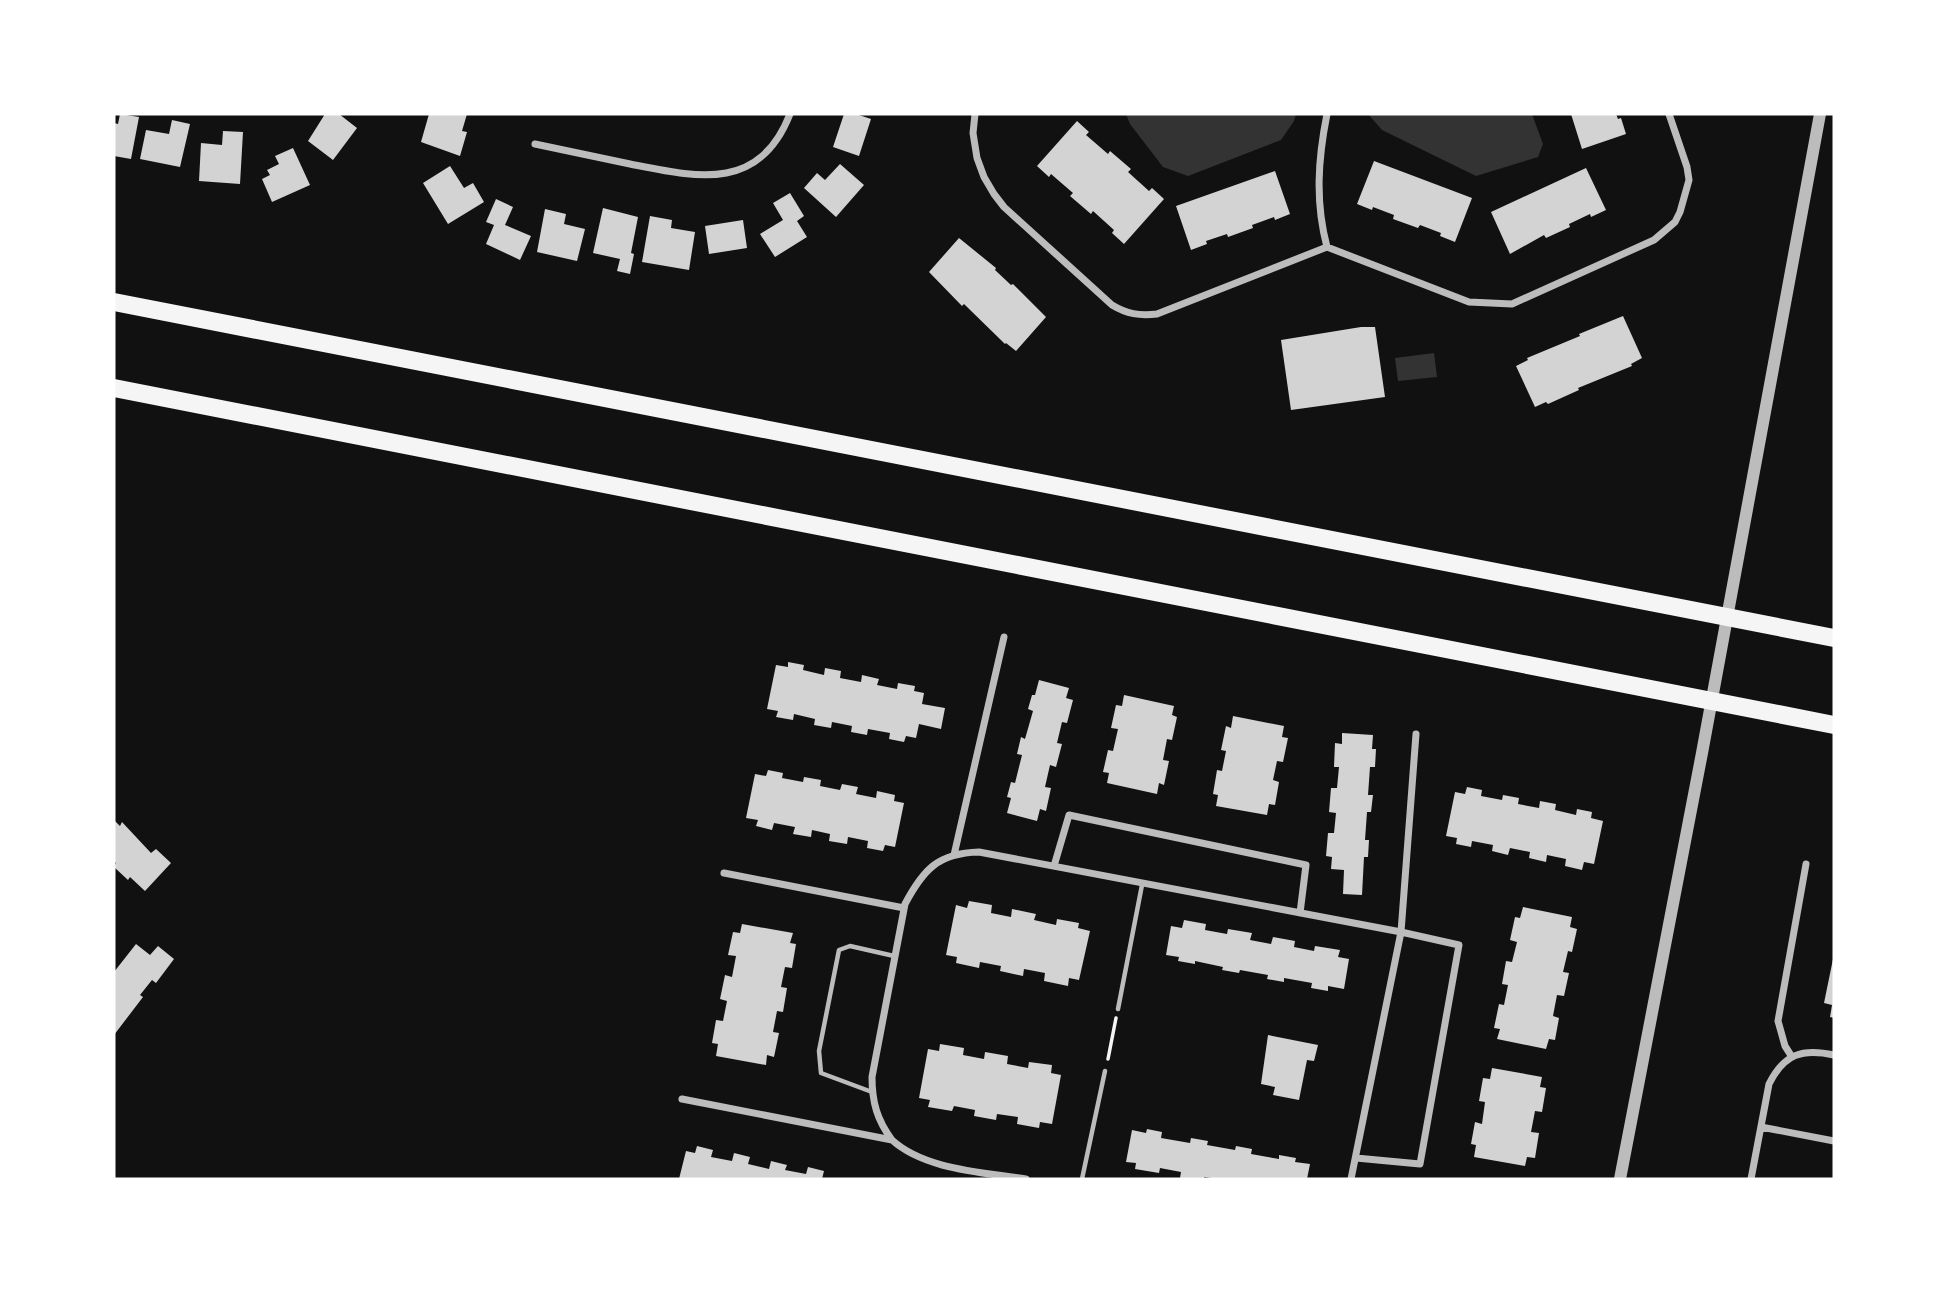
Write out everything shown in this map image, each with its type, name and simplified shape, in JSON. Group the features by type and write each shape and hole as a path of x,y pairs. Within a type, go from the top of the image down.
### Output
{"highway":[{"path":"114,302 1834,638"},
{"path":"114,388 1834,725"}],"street":[{"path":"535,144 683,175 712,176 741,168 763,154 778,137 790,114"},
{"path":"975,114 973,133 977,158 984,177 1000,202 1112,305 1139,315 1157,314 1327,247 1469,302 1512,304 1654,240 1675,222 1689,180 1669,114"},
{"path":"1326,114 1318,179 1321,218 1327,247"},
{"path":"1620,1179 1820,114"},
{"path":"954,855 1004,637"},
{"path":"1351,1179 1401,932 1416,734"},
{"path":"1054,866 1069,815 1306,865 1300,913"},
{"path":"1026,1179 926,1161 905,1151 880,1124 872,1092 872,1077 904,908 919,879 931,867 954,855 967,852 988,853 1459,945 1420,1164 1356,1158"},
{"path":"1792,1057 1785,1046 1778,1021 1806,864"},
{"path":"724,873 904,908"},
{"path":"1751,1179 1769,1084 1779,1067 1792,1057 1810,1051 1834,1055"},
{"path":"682,1099 892,1140"},
{"path":"1761,1127 1834,1141"}],"lane":[{"path":"1118,1009 1142,885"},
{"path":"872,1092 821,1073 819,1051 839,950 850,946 895,957"},
{"path":"1082,1179 1105,1071"}],"path":[{"path":"1105,1071 1118,1009"}],"shaded area":[{"path":"1126,114 1296,114 1281,140 1188,176 1163,167 1130,124"},
{"path":"1368,114 1532,114 1543,144 1538,157 1476,176 1382,130"},
{"path":"1434,353 1437,377 1398,381 1395,358"}],"building":[{"path":"120,114 139,117 131,159 114,156 114,123 118,124"},
{"path":"325,114 339,114 357,128 333,160 308,141"},
{"path":"429,114 467,114 462,131 467,132 460,156 421,142"},
{"path":"844,114 856,114 871,119 859,156 833,147"},
{"path":"1571,114 1616,114 1618,119 1621,118 1626,134 1582,149"},
{"path":"172,120 190,124 180,167 140,159 146,130 169,134"},
{"path":"1077,121 1089,132 1086,135 1131,169 1128,172 1149,191 1152,188 1164,199 1124,244 1112,233 1114,230 1093,211 1091,214 1070,196 1073,193 1037,166"},
{"path":"223,131 243,132 240,184 199,181 201,143 222,145"},
{"path":"293,148 310,185 272,202 262,179 270,175 267,170 279,164 275,156"},
{"path":"1374,161 1472,198 1455,242 1440,236 1441,233 1420,225 1418,228 1393,219 1394,215 1357,204"},
{"path":"840,164 864,185 836,217 804,188 817,173 825,180"},
{"path":"450,166 464,188 473,183 484,202 448,224 423,183"},
{"path":"1586,168 1606,210 1591,217 1590,214 1546,238 1544,235 1510,254 1491,212"},
{"path":"1275,171 1290,214 1252,225 1253,228 1228,237 1227,234 1206,241 1207,244 1191,250 1176,206"},
{"path":"790,193 804,216 797,221 807,237 775,257 760,234 783,220 773,203"},
{"path":"496,199 513,207 505,225 531,236 520,260 486,244 494,225 486,222"},
{"path":"603,208 638,217 630,274 617,271 620,259 593,253"},
{"path":"545,209 566,214 564,224 585,229 577,261 537,252"},
{"path":"650,216 672,220 671,228 695,232 689,270 642,262"},
{"path":"743,220 747,248 709,254 705,226"},
{"path":"959,238 996,268 995,270 1046,317 1016,351 1005,344 964,304 962,306 929,272"},
{"path":"1623,316 1642,358 1631,364 1632,366 1578,388 1579,390 1548,404 1546,402 1535,407 1516,366 1528,360 1527,358"},
{"path":"1375,327 1385,397 1291,410 1281,340"},
{"path":"788,662 804,665 803,670 824,675 825,668 841,671 840,678 861,682 862,675 879,679 877,685 897,689 898,683 915,686 914,691 924,693 922,704 945,708 941,729 919,724 916,738 906,736 904,742 889,739 890,733 868,729 867,735 851,732 852,726 832,722 831,728 814,725 815,719 794,714 793,720 776,717 778,711 767,709 776,665 788,667"},
{"path":"1039,680 1069,688 1066,698 1073,700 1067,723 1062,722 1057,743 1062,744 1056,767 1050,765 1045,787 1051,788 1046,811 1040,809 1037,821 1007,813 1011,798 1007,797 1011,782 1015,783 1022,755 1017,754 1021,737 1025,739 1033,711 1028,709"},
{"path":"1124,695 1174,706 1172,715 1177,717 1172,740 1167,739 1163,760 1169,761 1164,785 1159,783 1157,794 1107,783 1109,773 1103,772 1108,750 1113,751 1118,729 1111,728 1116,705 1122,706"},
{"path":"1233,716 1284,726 1282,737 1288,738 1283,762 1277,761 1273,780 1279,782 1275,805 1269,804 1267,815 1216,806 1218,795 1213,794 1217,770 1222,771 1226,751 1221,750 1226,726 1231,728"},
{"path":"1342,733 1373,735 1372,749 1376,749 1375,767 1370,767 1368,795 1373,795 1371,812 1367,812 1365,840 1369,840 1368,857 1364,857 1362,895 1343,894 1344,870 1331,869 1332,857 1326,856 1328,833 1334,833 1336,813 1329,812 1331,788 1337,788 1339,767 1334,767 1335,743 1342,744"},
{"path":"768,770 783,773 782,778 803,782 804,777 821,780 820,786 840,790 842,784 858,787 856,794 876,798 877,791 895,795 894,801 904,803 895,847 885,845 883,851 867,848 868,841 848,837 847,844 829,841 830,834 812,830 811,837 793,834 795,827 774,823 772,830 756,826 758,820 746,818 755,774 766,776"},
{"path":"1467,787 1482,790 1481,796 1502,800 1503,795 1519,798 1518,804 1539,808 1540,801 1556,804 1555,810 1576,815 1577,809 1592,812 1591,818 1603,821 1594,864 1584,862 1582,870 1565,866 1566,859 1547,855 1546,862 1529,858 1530,852 1510,848 1508,855 1492,851 1493,845 1472,841 1471,847 1456,844 1457,838 1446,836 1455,792 1465,794"},
{"path":"114,820 120,826 122,822 151,853 156,849 171,863 145,891 114,867"},
{"path":"969,901 992,905 991,913 1011,917 1012,909 1036,914 1034,920 1056,925 1057,919 1079,923 1078,928 1090,931 1079,980 1069,978 1068,986 1044,981 1045,973 1024,969 1023,976 1000,971 1001,966 980,962 979,968 956,963 957,957 946,955 956,905 967,908"},
{"path":"1523,907 1572,917 1570,927 1577,929 1572,952 1568,951 1563,972 1569,973 1564,996 1557,995 1553,1016 1559,1018 1555,1040 1549,1039 1546,1049 1497,1039 1500,1029 1494,1028 1499,1004 1504,1005 1508,985 1502,984 1506,961 1512,962 1517,942 1510,940 1515,917 1520,918"},
{"path":"1184,920 1206,924 1205,930 1227,934 1228,929 1252,933 1250,940 1271,944 1273,937 1295,941 1294,947 1314,951 1315,946 1340,950 1338,957 1349,959 1344,989 1328,986 1328,991 1311,988 1312,983 1284,978 1284,982 1267,979 1268,975 1222,970 1223,967 1195,961 1195,964 1178,961 1179,957 1166,955 1171,926 1182,928"},
{"path":"742,924 793,933 790,943 796,944 792,968 785,967 781,987 787,988 783,1012 777,1011 773,1032 779,1033 774,1057 767,1055 766,1065 716,1056 718,1044 712,1043 716,1020 723,1021 727,1001 720,999 725,975 732,977 736,956 728,955 733,932 740,933"},
{"path":"136,944 150,955 158,946 174,959 156,983 152,980 140,995 143,997 114,1035 114,972"},
{"path":"1833,959 1834,1018 1830,1017 1832,1005 1824,1003"},
{"path":"1268,1035 1318,1045 1314,1061 1307,1060 1299,1100 1273,1095 1275,1087 1261,1084"},
{"path":"940,1044 964,1048 963,1055 984,1059 985,1052 1008,1056 1007,1064 1028,1068 1029,1062 1052,1065 1051,1073 1061,1075 1052,1124 1040,1122 1039,1128 1017,1124 1018,1117 997,1114 996,1120 974,1116 975,1110 954,1106 952,1111 928,1107 930,1100 919,1098 928,1049 939,1051"},
{"path":"1492,1068 1542,1077 1540,1087 1546,1088 1542,1112 1535,1111 1531,1132 1539,1133 1535,1158 1527,1157 1525,1166 1474,1157 1476,1145 1471,1144 1475,1122 1482,1124 1485,1102 1479,1101 1483,1078 1490,1079"},
{"path":"1147,1129 1162,1132 1161,1138 1190,1143 1191,1138 1208,1141 1207,1145 1235,1150 1236,1146 1252,1149 1251,1154 1279,1159 1279,1155 1296,1158 1295,1162 1310,1164 1307,1179 1187,1179 1180,1178 1181,1172 1160,1168 1159,1173 1135,1169 1136,1163 1126,1162 1132,1130 1146,1133"},
{"path":"697,1146 713,1150 711,1157 732,1161 734,1153 750,1157 748,1164 769,1169 771,1161 787,1165 785,1170 806,1174 808,1167 824,1171 822,1179 679,1179 686,1151 695,1153"}]}
